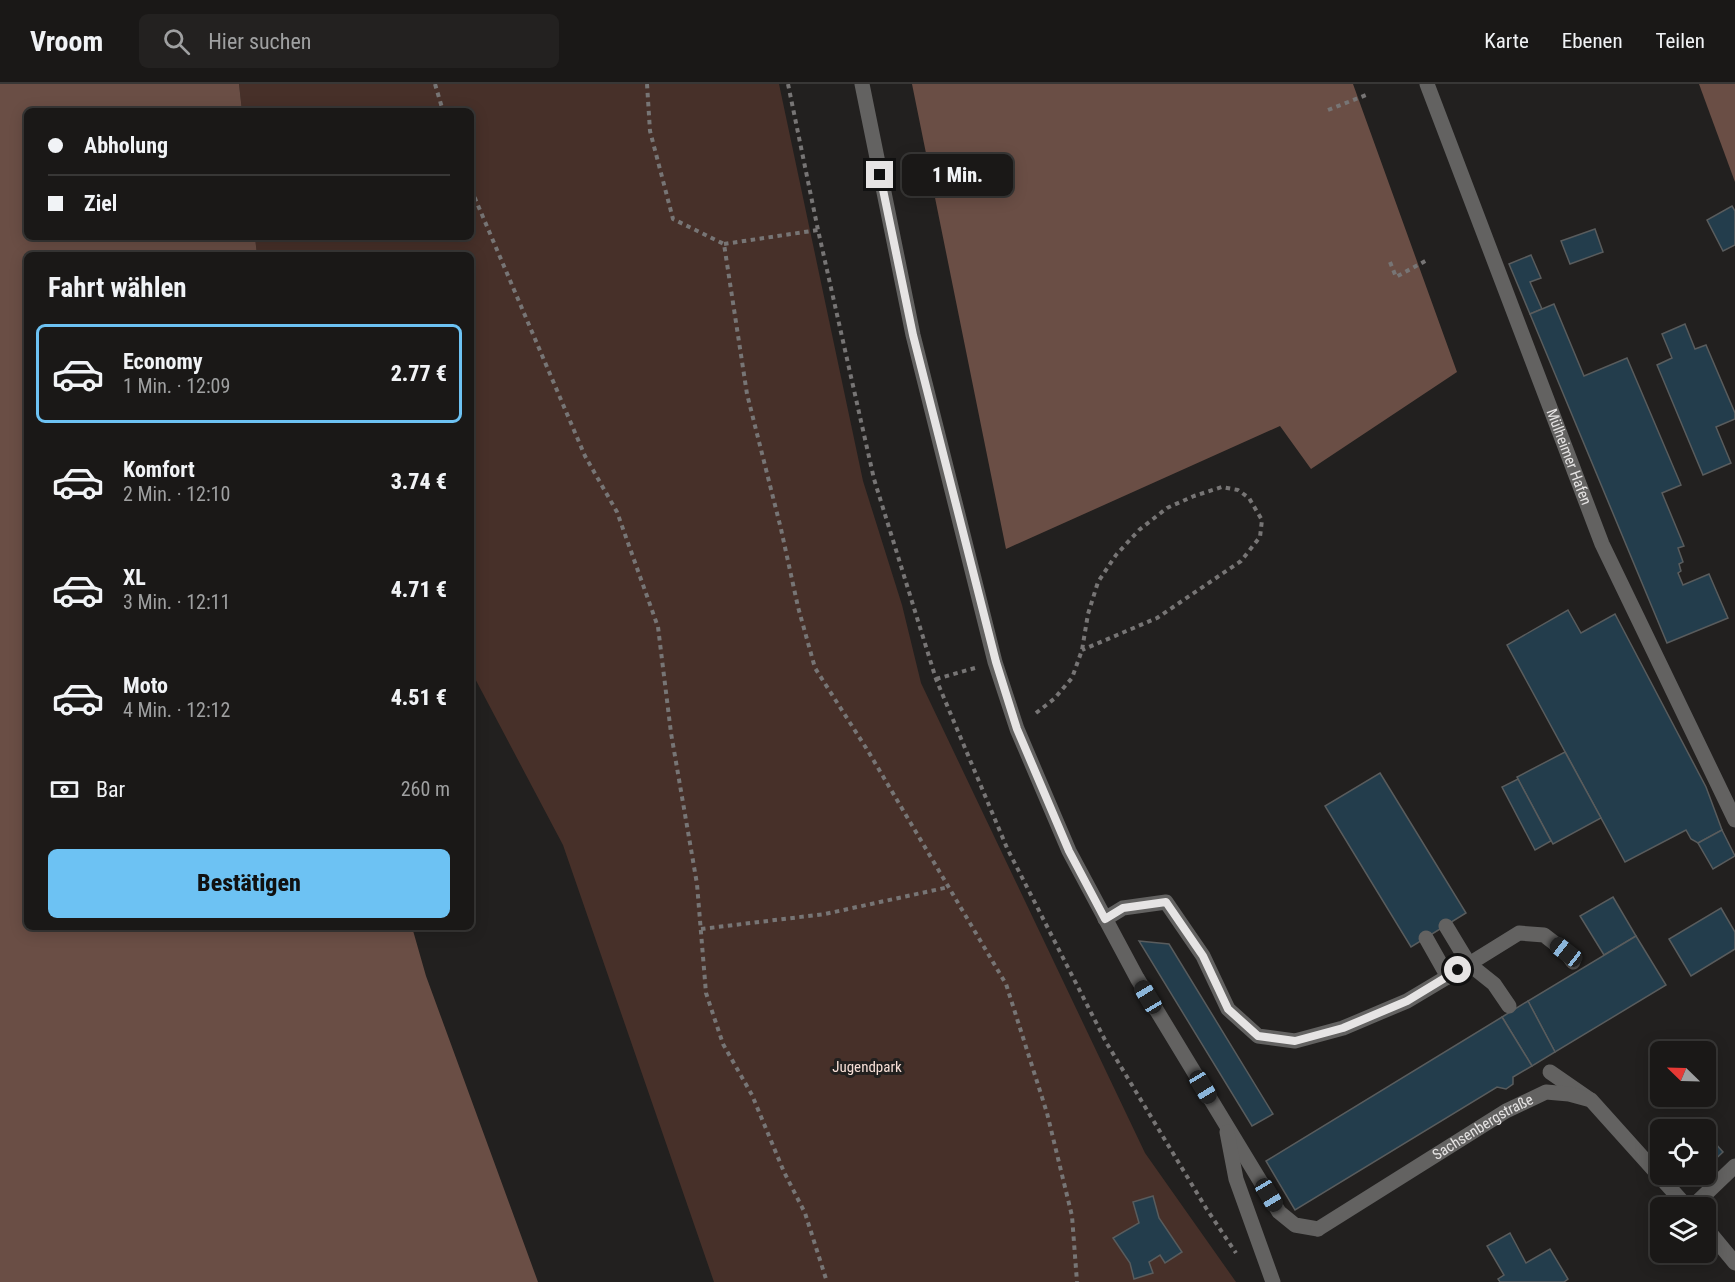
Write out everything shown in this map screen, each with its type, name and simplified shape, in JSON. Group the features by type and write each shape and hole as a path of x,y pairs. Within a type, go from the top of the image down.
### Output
{"street":[{"path":"862,84 913,335 996,662 1017,729 1069,851 1137,978 1226,1124 1236,1179 1274,1282"},
{"name":"Mülheimer Hafen","path":"1427,84 1602,544 1735,820"},
{"path":"1105,919 1123,908 1166,902 1203,956 1228,1009 1258,1036 1295,1041 1343,1028 1407,1001 1519,933 1544,935 1566,952 1573,962"},
{"path":"1446,926 1469,964 1494,984 1509,1006"},
{"path":"1426,938 1448,976"},
{"path":"1550,1072 1592,1100 1679,1197"},
{"name":"Sachsenbergstraße","path":"1226,1124 1279,1212 1295,1226 1318,1229 1506,1111 1546,1092 1569,1094 1592,1100"},
{"path":"1701,1197 1735,1166"},
{"path":"1716,1240 1735,1263"}],"path":[{"path":"435,84 442,108"},
{"path":"647,84 650,131 673,219 724,244 818,230"},
{"path":"788,84 874,479 936,678 1007,848 1106,1042 1200,1198 1237,1254"},
{"path":"1328,110 1366,95"},
{"path":"474,196 585,456 617,512 658,627 671,733 697,884 706,993 723,1044 752,1095 784,1172 805,1213 827,1282"},
{"path":"724,244 747,394 798,607 815,668 868,751 1006,984 1047,1113 1072,1216 1077,1282"},
{"path":"1390,262 1395,277 1427,260"},
{"path":"1017,729 1054,699 1072,678 1082,650 1088,614 1098,582 1116,555 1139,530 1167,508 1221,487 1238,490 1249,498 1262,520 1260,537 1241,561 1157,618 1082,650"},
{"path":"936,678 996,662"},
{"path":"701,928 825,914 949,887"}],"green space":[{"name":"Jugendpark","path":"239,84 779,84 863,481 902,605 921,683 1145,1153 1236,1282 714,1282 563,845 474,677 474,252 257,252 255,240 474,240 474,108 242,108"}],"shaded area":[{"path":"0,84 239,84 242,108 24,108 24,240 255,240 257,252 24,252 24,930 413,930 426,976 538,1282 0,1282"},
{"path":"912,84 1353,84 1457,372 1311,469 1280,426 1006,549"},
{"path":"1699,84 1735,84 1735,182"}],"building":[{"path":"1732,206 1735,211 1735,245 1723,251 1707,220"},
{"path":"1595,229 1603,252 1570,264 1561,241"},
{"path":"1531,255 1541,278 1530,282 1542,309 1530,314 1509,264"},
{"path":"1554,304 1584,376 1627,358 1681,485 1662,493 1684,546 1678,548 1683,562 1679,564 1681,571 1678,573 1683,585 1709,574 1728,618 1667,643 1530,314"},
{"path":"1685,324 1695,349 1706,345 1735,413 1735,419 1716,427 1731,463 1703,475 1657,365 1672,358 1662,334"},
{"path":"1568,610 1581,633 1615,614 1706,787 1722,830 1698,843 1691,839 1686,830 1625,862 1507,645"},
{"path":"1565,752 1601,818 1553,844 1517,777"},
{"path":"1380,773 1466,913 1411,947 1325,806"},
{"path":"1518,779 1551,841 1535,850 1502,787"},
{"path":"1722,830 1735,856 1713,869 1698,843"},
{"path":"1613,897 1636,936 1604,955 1580,916"},
{"path":"1721,908 1735,932 1735,949 1691,976 1669,939"},
{"path":"1636,936 1666,985 1555,1052 1528,1001"},
{"path":"1139,941 1169,944 1273,1114 1252,1126"},
{"path":"1528,1001 1555,1052 1532,1066 1502,1017"},
{"path":"1502,1017 1532,1066 1513,1077 1513,1084 1506,1089 1497,1087 1295,1210 1266,1161"},
{"path":"1716,1144 1723,1152 1716,1159"},
{"path":"1153,1196 1159,1218 1182,1252 1165,1263 1160,1255 1149,1262 1153,1273 1134,1279 1130,1263 1113,1238 1139,1223 1133,1202"},
{"path":"1510,1233 1526,1263 1550,1249 1568,1279 1564,1282 1500,1282 1498,1279 1504,1275 1487,1246"}],"route":[{"path":"880,175 913,335 996,662 1017,729 1069,851 1105,919 1123,908 1166,902 1203,956 1228,1009 1258,1036 1295,1041 1343,1028 1407,1001 1458,970"}]}
